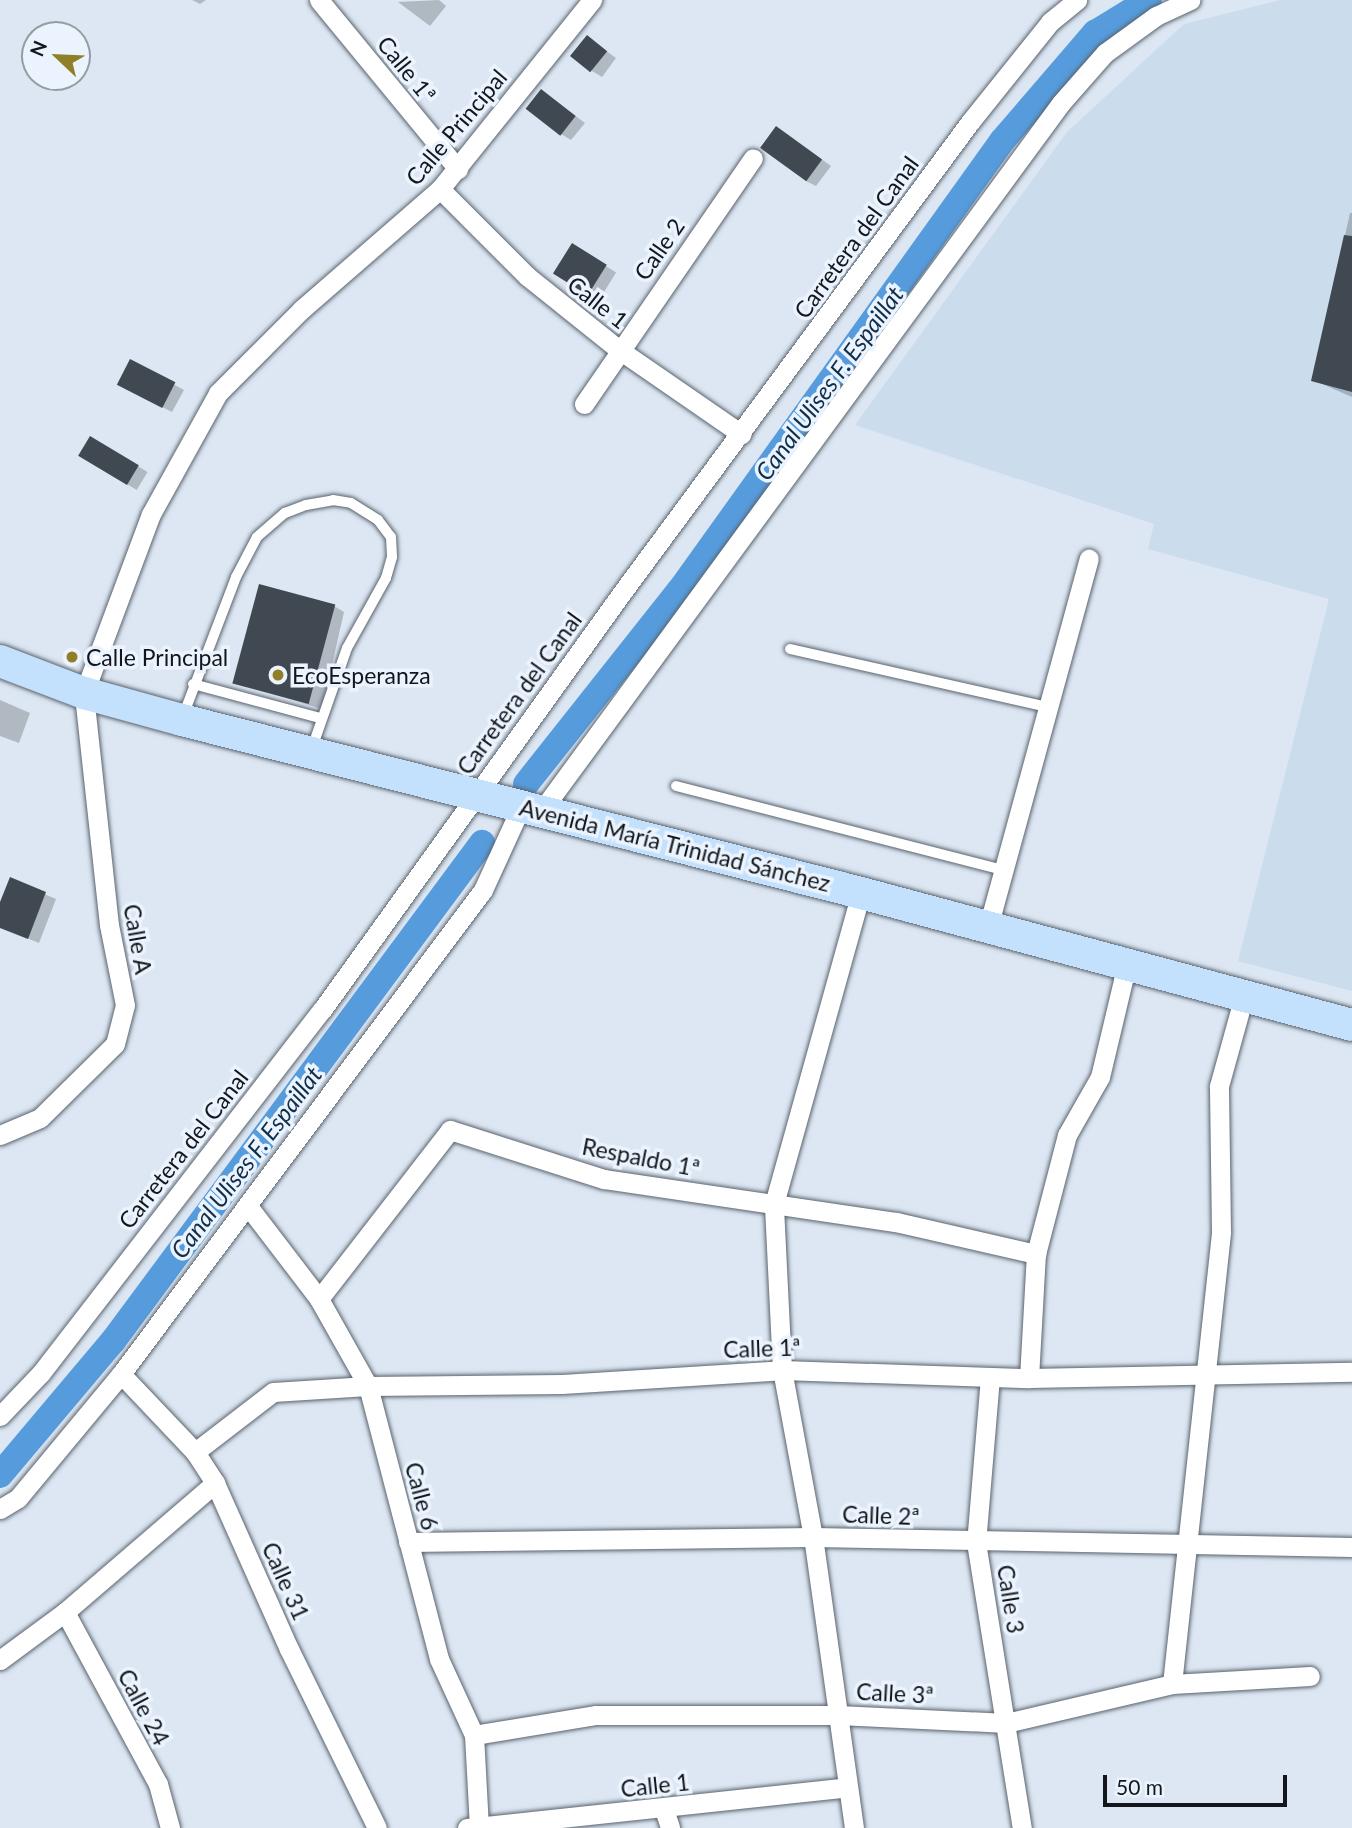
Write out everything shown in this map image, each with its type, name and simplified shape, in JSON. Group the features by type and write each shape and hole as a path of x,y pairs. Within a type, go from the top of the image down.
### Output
{"main road":[{"name":"Avenida María Trinidad Sánchez","path":"0,662 84,693 182,720 861,892 1352,1025"}],"street":[{"name":"Calle 1ª","path":"320,0 458,169"},
{"name":"Carretera del Canal","path":"0,1416 41,1373 322,1010 475,795 970,122 1051,22 1077,0"},
{"path":"0,1509 18,1498 121,1374 248,1206 483,890 532,807 1061,103 1105,53 1156,16 1190,0"},
{"name":"Calle Principal","path":"84,693 151,514 218,393 302,309 440,189 584,3"},
{"name":"Calle 2","path":"584,404 618,349 753,158"},
{"name":"Calle 1","path":"440,189 527,276 618,349 741,434"},
{"path":"988,927 1089,559"},
{"name":"Calle A","path":"0,1135 40,1118 115,1044 125,1005 109,925 84,693"},
{"path":"854,1828 813,1537 782,1370 774,1204 861,892"},
{"path":"1029,1378 1036,1254 1067,1135 1100,1077 1127,964"},
{"path":"1172,1684 1188,1547 1202,1375 1221,1232 1219,1086 1244,996"},
{"name":"Respaldo 1ª","path":"319,1299 450,1130 604,1179 896,1222 1036,1254"},
{"name":"Calle 6","path":"248,1206 319,1299 368,1386 439,1658 474,1735 479,1827"},
{"name":"Calle 1ª","path":"195,1452 272,1392 368,1386 562,1384 782,1370 1029,1378 1352,1372"},
{"name":"Calle 31","path":"121,1374 195,1452 215,1483 289,1649 377,1828"},
{"name":"Calle 3","path":"990,1377 976,1542 1022,1828"},
{"path":"0,1660 65,1612 215,1483"},
{"name":"Calle 2ª","path":"408,1542 813,1537 1188,1547 1352,1548"},
{"name":"Calle 24","path":"65,1612 158,1784 170,1828"},
{"name":"Calle 3ª","path":"474,1735 596,1715 838,1715 1006,1723 1172,1684 1310,1676"},
{"name":"Calle 1","path":"467,1828 667,1819 848,1787"}],"lane":[{"path":"182,720 193,684 257,537 285,513 306,505 333,500 351,503 378,520 391,537 392,557 320,718 311,753"},
{"path":"790,649 1048,707"},
{"path":"193,684 320,718"},
{"path":"676,786 1003,870"}],"shaded area":[{"path":"1280,0 1352,0 1352,991 1238,961 1329,599 1148,549 1154,524 855,425 1067,132 1184,24"}],"building":[{"path":"587,35 607,51 590,72 570,56"},
{"path":"541,89 576,116 560,136 526,109"},
{"path":"776,126 822,160 806,181 760,148"},
{"path":"1344,235 1352,236 1352,392 1311,381"},
{"path":"572,243 607,265 588,295 553,274"},
{"path":"130,359 175,382 162,408 117,385"},
{"path":"90,436 139,465 127,485 78,456"},
{"path":"259,584 335,604 309,704 232,683"},
{"path":"10,877 46,892 28,939 0,928 0,902"}],"waterway":[{"name":"Canal Ulises F. Espaillat","path":"526,784 680,590 1002,141 1095,33 1149,0"},
{"name":"Canal Ulises F. Espaillat","path":"0,1475 113,1341 482,843"}],"place":[{"name":"Calle Principal","path":"72,657"},
{"name":"EcoEsperanza","path":"278,675"}]}
